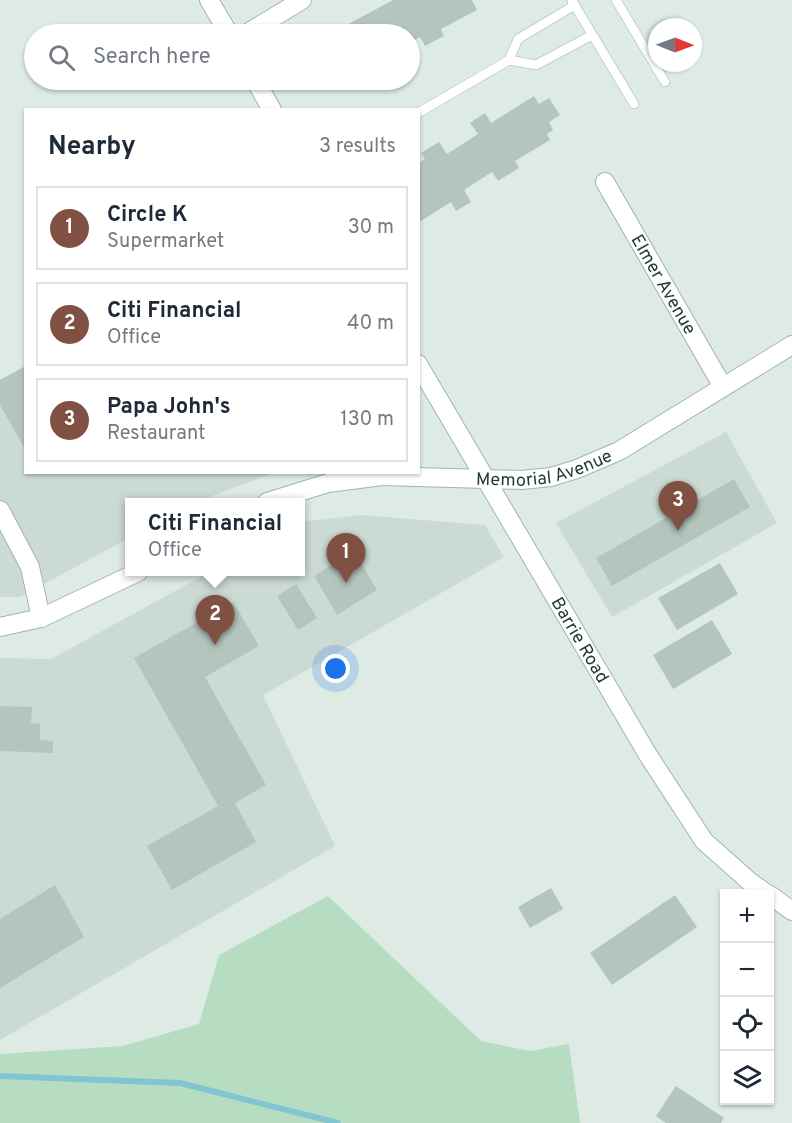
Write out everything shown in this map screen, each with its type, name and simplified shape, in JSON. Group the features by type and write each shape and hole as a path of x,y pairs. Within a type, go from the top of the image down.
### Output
{"street":[{"path":"209,0 223,24"},
{"path":"262,24 302,0"},
{"path":"261,90 271,108"},
{"name":"Elmer Avenue","path":"604,182 723,387"},
{"name":"Memorial Avenue","path":"280,498 328,483 382,476 541,478 577,469 619,451 792,345"},
{"name":"Barrie Road","path":"420,367 648,755 704,841 761,889"},
{"path":"0,510 30,567 41,618"},
{"path":"0,627 41,618 130,576"},
{"name":"Barrie Road","path":"774,898 792,911"}],"lane":[{"path":"616,0 665,82"},
{"path":"420,112 509,60 518,39 573,2 633,104"},
{"path":"509,60 536,66 592,35"}],"shaded area":[{"path":"24,367 24,474 270,474 207,498 125,498 125,540 20,597 0,597 0,380"},
{"path":"726,432 777,523 612,617 556,523"},
{"path":"361,515 485,525 504,557 263,695 335,846 0,1040 0,658 51,659 203,576 305,576 305,522"}],"green space":[{"path":"328,896 481,1041 530,1051 569,1044 580,1123 0,1123 0,1054 123,1046 199,1024 219,955"}],"building":[{"path":"393,0 472,0 477,10 441,29 444,36 425,46 420,37 420,24 349,24"},
{"path":"534,96 539,104 549,98 560,115 549,122 553,130 547,134 550,140 515,161 519,168 498,181 492,172 464,190 471,202 456,211 451,202 420,222 420,162 425,159 421,153 439,142 447,154 478,134 470,123 485,113 491,123"},
{"path":"24,367 24,447 0,405 0,380"},
{"path":"734,479 750,507 612,586 596,558"},
{"path":"354,551 377,590 337,615 314,576"},
{"path":"720,563 738,594 677,630 658,598"},
{"path":"296,584 317,618 298,630 277,596"},
{"path":"233,602 259,646 205,677 266,785 235,803 256,842 172,890 147,846 218,806 134,658"},
{"path":"712,620 732,654 673,689 653,655"},
{"path":"0,706 32,707 31,723 40,724 40,740 53,741 53,753 0,751"},
{"path":"55,885 84,937 0,988 0,919"},
{"path":"551,888 563,909 530,928 518,907"},
{"path":"675,895 697,927 612,985 590,953"},
{"path":"676,1086 724,1118 721,1123 666,1123 656,1116"}],"waterway":[{"path":"0,1076 180,1083 338,1123"}],"place":[{"name":"Papa John's","path":"678,531"},
{"name":"Circle K","path":"346,583"},
{"name":"Citi Financial","path":"215,645"}]}
